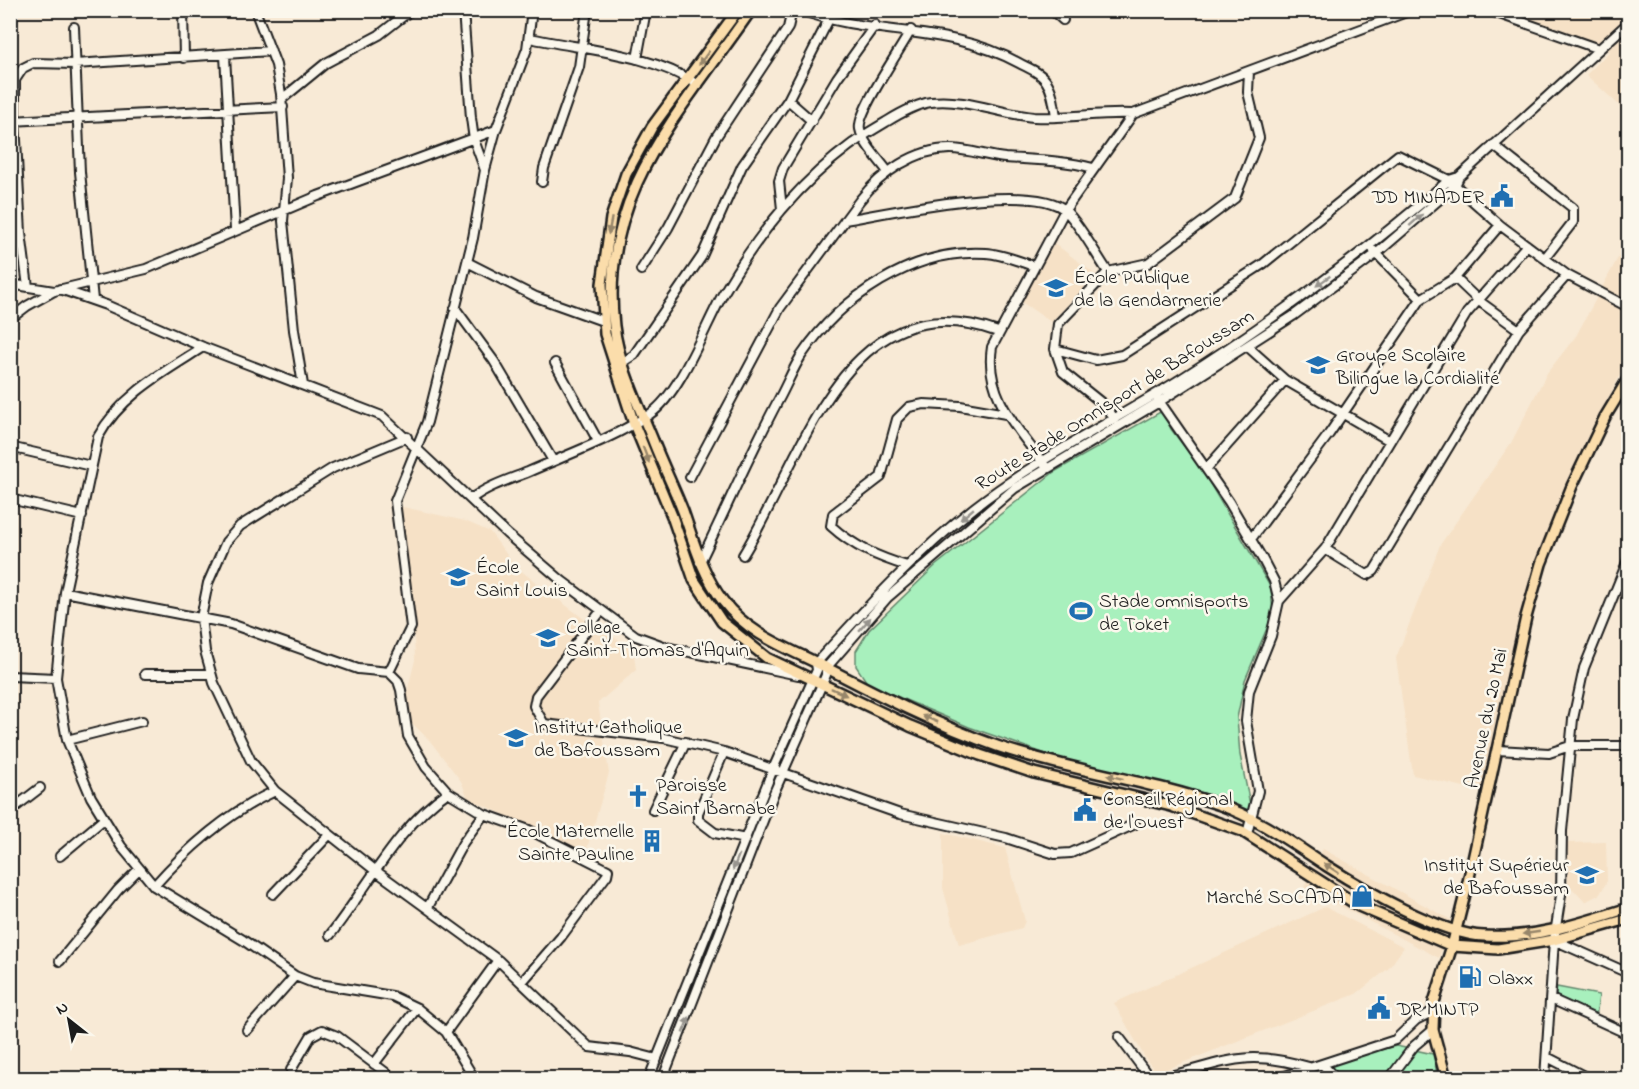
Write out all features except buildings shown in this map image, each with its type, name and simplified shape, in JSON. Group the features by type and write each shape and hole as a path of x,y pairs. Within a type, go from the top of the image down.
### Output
{"main road":[{"path":"738,10 652,127 626,174 611,218 604,262 603,321 610,352 634,424 672,516 687,562 706,601 722,622 767,658 980,755 1034,773 1171,806 1221,822 1247,834 1359,906 1452,946 1498,950 1554,940 1629,919"},
{"path":"751,10 650,155 635,181 616,250 613,300 614,327 623,362 643,417 682,509 700,562 713,587 737,617 770,640 884,699 1000,747 1194,797 1253,818 1366,890 1455,932 1490,936 1526,935 1556,929 1629,908"},
{"name":"Avenue du 20 Mai","path":"1446,1078 1432,1012 1452,946 1524,627 1541,564 1586,454 1629,379"}],"street":[{"path":"183,10 184,58"},
{"path":"255,10 271,51 282,103 287,178 283,210 294,330 303,385"},
{"path":"13,121 228,109 282,103 326,63 380,35 411,10"},
{"path":"464,10 465,56 474,140 485,170"},
{"path":"389,672 411,627 395,501 427,422 466,262 485,170 496,130 530,38 532,10"},
{"path":"542,182 544,168 583,50 587,10"},
{"path":"637,59 646,10"},
{"path":"641,270 668,228 716,137 788,28 792,10"},
{"path":"800,10 828,21 911,30 984,47 1034,71 1046,81 1056,116"},
{"path":"1052,10 1063,20 1061,10"},
{"path":"471,499 491,486 598,441 651,413 685,369 743,261 782,209 800,188 862,135 898,115 930,102 959,102 1033,117 1101,112 1133,114 1412,10"},
{"path":"1488,10 1500,12 1599,49"},
{"path":"623,362 634,355 702,256 742,166 788,100 828,21"},
{"path":"1452,183 1629,24"},
{"path":"782,209 780,174 837,78 875,25"},
{"path":"74,27 80,172 93,300"},
{"path":"888,172 862,135 859,122 862,112 911,30"},
{"path":"530,38 637,59 689,78 698,85"},
{"path":"28,286 21,233 13,121 15,80 23,68 33,63 75,64 225,56 271,51"},
{"path":"225,56 235,230"},
{"path":"1115,419 1102,404 1063,372 1055,349 1058,324 1108,272 1148,263 1235,198 1259,138 1248,92 1249,71"},
{"path":"788,100 812,121"},
{"path":"1044,464 1006,414 989,365 998,332 1065,210 1133,114"},
{"path":"10,319 27,306 57,290 146,268 283,210 496,130"},
{"path":"1494,145 1573,208 1573,222 1545,258"},
{"path":"690,477 780,308 872,185 888,172 921,155 952,149 983,155 1093,168"},
{"path":"1055,349 1096,360 1122,355 1263,264 1398,155 1452,183 1500,225 1567,275 1629,307"},
{"name":"Route stade Omnisport de Bafoussam","path":"663,1078 782,774 816,680 816,663 908,566 973,508 1115,419 1157,399 1370,247 1452,183"},
{"name":"Route stade Omnisport de Bafoussam","path":"649,1078 773,769 816,680 826,675 826,668 887,598 932,557 1044,464 1247,346 1293,316 1376,254 1452,183"},
{"path":"845,220 993,197 1040,200 1065,210 1108,272"},
{"path":"1251,539 1342,414 1421,299 1455,279 1500,225"},
{"path":"1279,601 1325,549 1467,313 1527,245"},
{"path":"1370,247 1421,299"},
{"path":"700,562 757,440 801,356 843,310 897,272 942,258 969,253 987,253 1034,266"},
{"path":"466,262 536,297 603,321"},
{"path":"1325,549 1367,575 1374,571 1519,330 1567,275"},
{"path":"1455,279 1479,301 1519,330"},
{"path":"10,284 57,290 93,300 203,348 371,411 407,437 515,541 601,610 652,643 754,668 816,680"},
{"path":"1287,307 1293,316"},
{"path":"455,308 494,361 553,460"},
{"path":"743,555 761,526 821,408 840,379 872,347 900,330 934,321 957,321 998,332"},
{"path":"1247,346 1286,380 1389,441"},
{"path":"203,348 153,379 120,406 98,437 65,592 56,678 67,740 91,797 104,819 139,869 154,886 243,940 296,976 313,983 392,996 417,1008 446,1032 474,1078"},
{"path":"555,363 598,441"},
{"path":"1207,468 1286,380"},
{"path":"1157,399 1175,427 1207,468 1251,539 1274,581 1279,601 1271,636 1249,691 1246,721 1258,791 1253,818 1247,834"},
{"path":"908,566 865,552 851,543 831,526 833,514 882,477 897,419 909,407 924,404 960,406 1006,414"},
{"path":"407,437 333,468 240,526 226,542 214,567 201,618 211,674 251,761 275,791 376,871 498,960 589,1047 630,1052 657,1059"},
{"path":"10,447 90,466"},
{"path":"10,499 82,516"},
{"path":"1545,1078 1570,746 1584,668 1629,560"},
{"path":"65,592 241,627 358,669 389,672 398,681 401,690 408,736 426,767 448,792 484,814 529,830 601,865 609,872 561,937 522,982"},
{"path":"601,610 536,696 534,706 538,717 544,724 686,742 724,752 900,814 1006,838 1055,854 1071,853 1135,824"},
{"path":"145,674 211,674"},
{"path":"10,676 56,678"},
{"path":"67,740 142,721"},
{"path":"653,810 686,742"},
{"path":"1497,750 1549,753 1570,746 1629,746"},
{"path":"724,752 698,813 698,820 715,833 746,839"},
{"path":"10,811 40,788"},
{"path":"154,886 180,858 222,824 261,797 275,791"},
{"path":"330,935 359,898 386,855 416,820 448,792"},
{"path":"428,907 463,843 484,814"},
{"path":"60,856 104,819"},
{"path":"273,894 329,835"},
{"path":"60,961 110,899 139,869"},
{"path":"1554,940 1629,973"},
{"path":"446,1032 498,960"},
{"path":"247,1030 296,976"},
{"path":"1551,999 1629,1034"},
{"path":"374,1064 417,1008"},
{"path":"1279,1078 1395,1040 1416,1020 1432,1012"},
{"path":"291,1070 312,1036 322,1030 337,1036 393,1078"},
{"path":"1390,1078 1414,1046 1434,1030"},
{"path":"1119,1037 1149,1078"},
{"path":"1162,1078 1220,1061 1251,1056 1274,1058 1311,1068"},
{"path":"1547,1057 1588,1078"},
{"path":"1323,1065 1335,1078"}],"shaded area":[{"path":"1499,11 1628,11 1628,113 1586,75 1610,51 1560,29"},
{"path":"1628,239 1628,360 1585,443 1530,578 1481,791 1413,775 1396,658 1440,545 1511,443 1547,373 1576,336"},
{"name":"École Publique de la Gendarmerie","path":"1054,243 1096,275 1051,322 1020,301"},
{"path":"399,506 465,521 490,532 516,567 597,629 633,647 636,670 598,703 609,773 586,852 468,798 461,781 430,741 408,719 407,692 415,660 412,588"},
{"path":"943,833 1005,848 1025,921 1022,928 959,945 943,888"},
{"name":"Institut Supérieur de Bafoussam","path":"1606,842 1607,881 1600,894 1585,902 1568,884 1567,843"},
{"name":"Marché SOCADA","path":"1323,849 1451,920 1439,958 1304,887"},
{"path":"1325,907 1404,947 1389,968 1356,994 1157,1073 1147,1061 1114,1003"}],"green space":[{"name":"Stade omnisports de Toket","path":"1162,411 1171,429 1202,470 1271,588 1273,614 1245,680 1237,718 1240,755 1252,814 1069,762 969,727 868,684 856,666 856,651 869,630 935,566 1054,472"},
{"path":"1557,987 1599,995 1596,1018 1567,1010 1561,1006 1556,996"},
{"path":"1396,1046 1433,1054 1438,1078 1298,1078 1358,1055"}],"place":[{"name":"DD MINADER","path":"1502,196"},
{"name":"École Publique de la Gendarmerie","path":"1056,288"},
{"name":"Groupe Scolaire Bilingue la Cordialité","path":"1318,365"},
{"name":"École Saint Louis","path":"458,577"},
{"name":"Stade omnisports de Toket","path":"1081,611"},
{"name":"College Saint-Thomas d'Aquin","path":"548,638"},
{"name":"Institut Catholique de Bafoussam","path":"516,738"},
{"name":"Paroisse Saint Barnabe","path":"638,796"},
{"name":"Conseil Régional de l'Ouest","path":"1085,810"},
{"name":"École Maternelle Sainte Pauline","path":"652,841"},
{"name":"Institut Supérieur de Bafoussam","path":"1587,875"},
{"name":"Marché SOCADA","path":"1362,896"},
{"name":"Olaxx","path":"1470,977"},
{"name":"DR MINTP","path":"1379,1008"}]}
